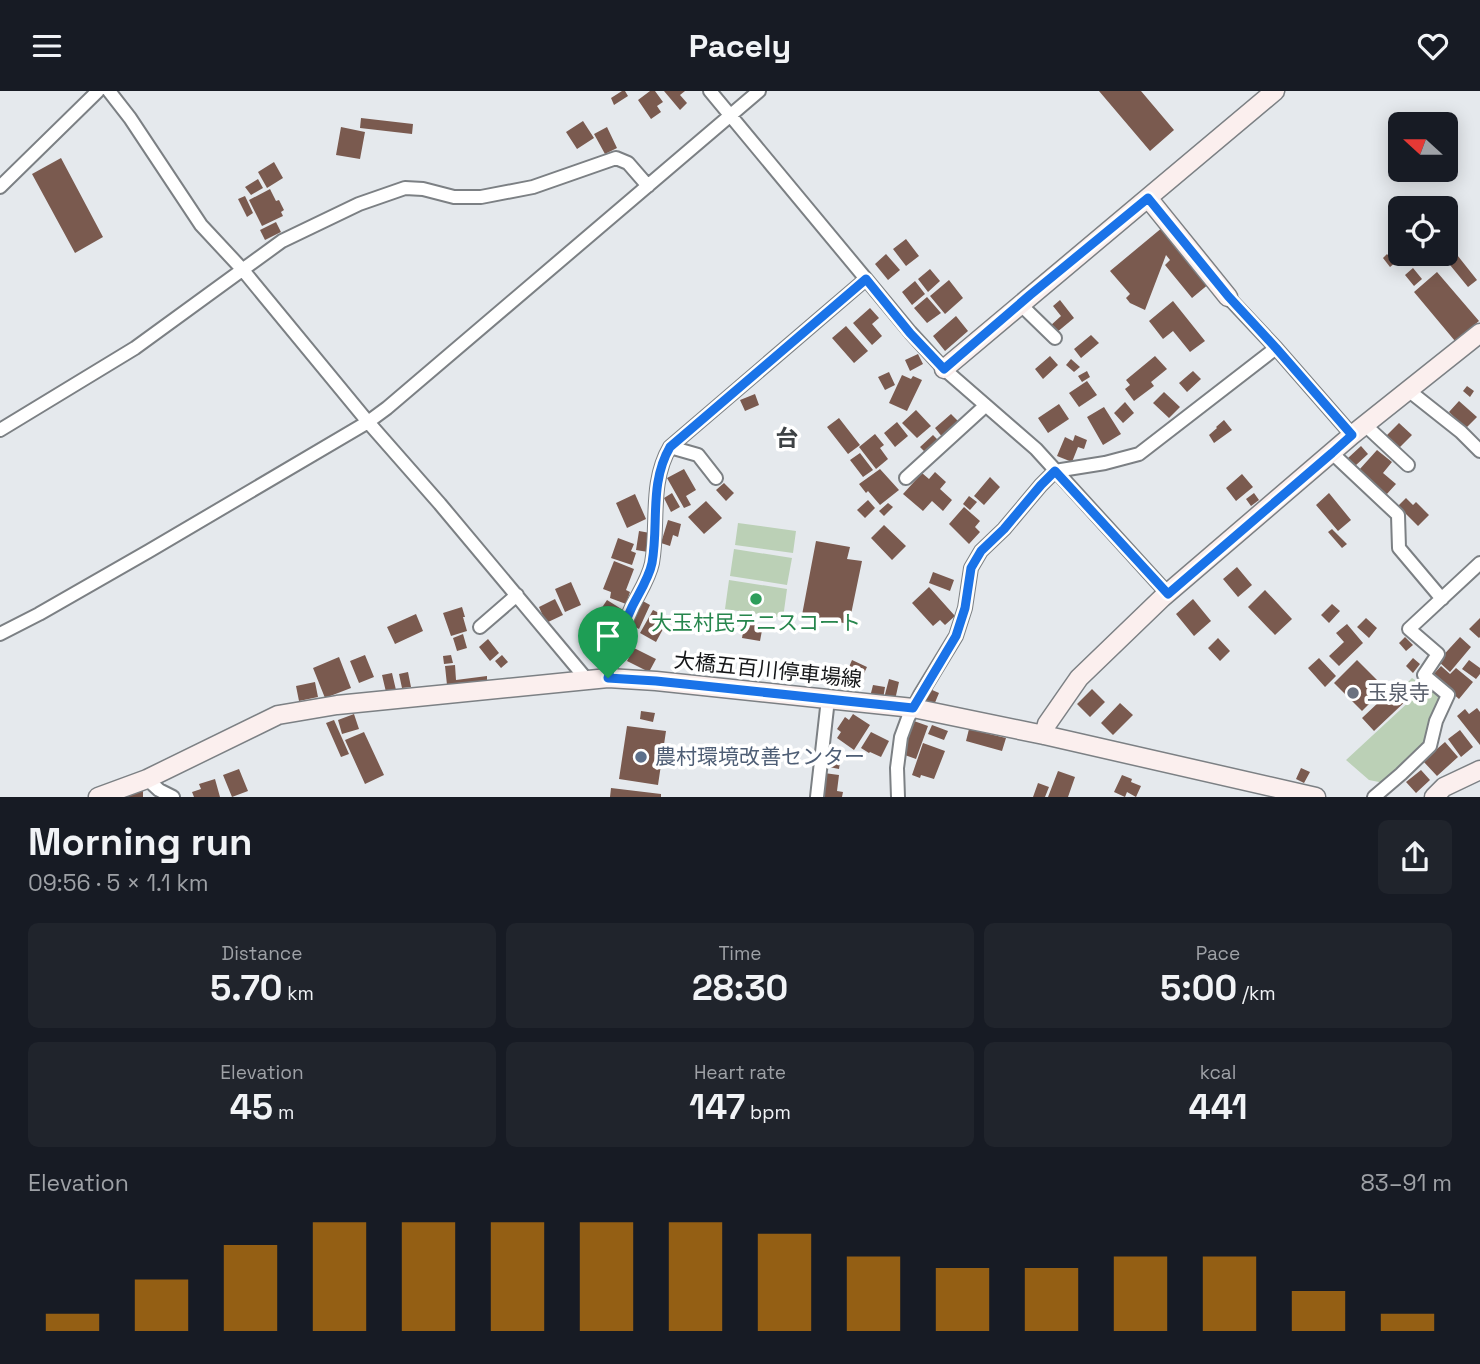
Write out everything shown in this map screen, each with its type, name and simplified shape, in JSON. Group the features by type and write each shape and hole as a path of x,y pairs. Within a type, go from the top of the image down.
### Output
{"main road":[{"path":"944,369 1275,91"},
{"path":"1148,198 1228,296"},
{"path":"1044,735 1047,724 1079,678 1168,594 1359,430 1480,333"},
{"name":"大橋五百川停車場線","path":"99,797 147,779 278,715 337,705 608,678 913,708 1316,797"},
{"path":"1434,797 1444,787 1480,770"}],"street":[{"path":"0,187 98,91"},
{"path":"109,91 201,225 242,269 588,681"},
{"path":"710,91 910,333 944,369 1036,449 1168,594"},
{"path":"0,634 50,608 369,422 759,91"},
{"path":"0,431 135,348 282,241 359,204 405,188 423,189 454,197 481,197 533,187 616,158 628,163 648,185"},
{"path":"608,678 621,632 652,564 657,484 670,447 866,279"},
{"path":"1228,296 1359,430 1408,465"},
{"path":"1020,304 1055,338"},
{"path":"898,797 897,768 901,737 908,717 956,636 965,608 971,568 981,551 1055,471 1139,454 1276,348"},
{"path":"1408,390 1461,432 1480,451"},
{"path":"905,478 985,406"},
{"path":"670,447 698,455 716,478"},
{"path":"1332,453 1398,515 1399,548 1442,599"},
{"path":"1374,797 1430,746 1436,721 1448,695 1424,675 1438,653 1409,629 1475,568 1480,583"},
{"path":"480,627 517,596"},
{"path":"817,797 828,699"},
{"path":"147,779 159,790 173,797"}],"green space":[{"name":"大玉村民テニスコート","path":"738,523 796,531 793,553 735,545"},
{"name":"大玉村民テニスコート","path":"734,549 792,558 787,585 730,576"},
{"name":"大玉村民テニスコート","path":"729,580 787,589 783,618 725,609"},
{"path":"1412,678 1441,697 1425,743 1384,783 1369,780 1346,760 1413,698 1404,686"}],"building":[{"path":"622,91 628,96 614,105 611,98"},
{"path":"650,91 655,91 663,102 657,106 661,112 651,119 638,100"},
{"path":"664,91 685,91 680,95 687,103 680,110"},
{"path":"1099,91 1141,91 1174,130 1150,151"},
{"path":"361,118 413,124 412,134 360,128"},
{"path":"583,121 594,138 577,149 566,132"},
{"path":"341,127 365,132 360,159 336,155"},
{"path":"607,127 617,148 605,154 594,134"},
{"path":"61,158 103,237 75,253 32,174"},
{"path":"274,162 283,178 267,188 258,172"},
{"path":"258,179 263,188 251,195 245,187"},
{"path":"270,189 284,210 281,212 283,216 262,226 249,200"},
{"path":"245,196 253,213 247,217 238,199"},
{"path":"276,222 281,232 265,240 260,230"},
{"path":"1163,227 1210,283 1192,298 1165,265 1170,260 1166,255 1145,310 1130,303 1126,298 1130,294 1110,271"},
{"path":"906,239 919,256 906,266 893,249"},
{"path":"886,254 900,270 888,280 875,264"},
{"path":"1458,256 1477,280 1468,287 1451,266 1458,266"},
{"path":"1413,268 1422,279 1414,286 1405,275"},
{"path":"930,269 940,281 928,292 918,279"},
{"path":"1437,272 1479,321 1455,341 1414,292"},
{"path":"949,280 963,298 945,314 930,296"},
{"path":"915,281 925,294 912,305 902,292"},
{"path":"927,297 941,313 927,323 914,308"},
{"path":"1060,300 1074,318 1056,333 1050,326 1061,316 1053,306"},
{"path":"1173,301 1205,341 1190,352 1173,331 1163,339 1149,321"},
{"path":"870,308 879,318 872,324 882,336 872,345 853,323"},
{"path":"956,316 968,331 945,351 933,336"},
{"path":"846,326 868,351 854,363 832,338"},
{"path":"1091,335 1099,343 1081,358 1074,349"},
{"path":"918,354 923,364 910,371 905,360"},
{"path":"1050,356 1058,365 1043,379 1035,369"},
{"path":"1155,356 1167,369 1151,382 1154,386 1134,401 1125,389 1130,385 1126,380"},
{"path":"1071,359 1080,367 1074,372 1066,365"},
{"path":"1087,371 1090,377 1082,382 1078,376"},
{"path":"1193,371 1201,379 1187,392 1179,383"},
{"path":"889,372 895,385 885,390 878,377"},
{"path":"902,375 922,380 907,411 889,403"},
{"path":"1087,381 1097,395 1079,407 1069,393"},
{"path":"1467,386 1474,391 1470,397 1463,391"},
{"path":"1164,392 1180,407 1169,418 1153,403"},
{"path":"755,394 759,405 745,411 740,400"},
{"path":"1459,401 1477,417 1466,428 1449,412"},
{"path":"1125,402 1134,413 1123,423 1114,413"},
{"path":"1059,404 1069,419 1048,433 1038,418"},
{"path":"1104,407 1121,434 1103,445 1087,417"},
{"path":"916,410 931,426 917,438 902,423"},
{"path":"951,414 960,423 943,438 935,428"},
{"path":"839,418 860,445 848,454 827,427"},
{"path":"1224,420 1232,430 1214,443 1209,435"},
{"path":"897,422 908,436 895,447 884,433"},
{"path":"1399,423 1412,435 1398,449 1386,436"},
{"path":"875,434 884,445 880,448 888,459 876,469 859,447"},
{"path":"933,435 940,442 927,454 920,447"},
{"path":"1075,435 1087,440 1084,449 1078,447 1072,462 1057,456 1065,437 1073,441"},
{"path":"1361,446 1368,454 1355,466 1348,458"},
{"path":"1377,450 1392,462 1383,473 1396,484 1386,495 1359,470"},
{"path":"860,453 873,470 863,477 850,460"},
{"path":"684,469 696,490 686,496 691,505 684,508 667,478"},
{"path":"880,469 899,490 880,505 859,484"},
{"path":"935,472 946,482 940,489 952,500 943,511 932,501 923,511 903,494 922,473 929,479"},
{"path":"1242,474 1253,487 1236,501 1226,488"},
{"path":"990,477 1000,487 984,505 974,496"},
{"path":"724,483 734,493 726,501 716,490"},
{"path":"672,493 680,507 671,512 664,498"},
{"path":"1254,493 1259,500 1251,506 1246,499"},
{"path":"1329,493 1351,520 1338,531 1316,505"},
{"path":"635,494 646,519 627,528 616,503"},
{"path":"969,496 977,502 970,510 963,504"},
{"path":"1406,498 1413,505 1416,502 1429,515 1418,526 1398,506"},
{"path":"868,500 875,508 865,518 857,510"},
{"path":"706,501 722,518 704,534 688,517"},
{"path":"888,503 893,507 884,516 879,511"},
{"path":"964,507 980,521 975,527 980,532 969,544 949,524"},
{"path":"668,520 681,524 678,537 673,535 670,546 661,543"},
{"path":"884,525 906,546 892,560 871,538"},
{"path":"1332,529 1347,544 1342,548 1328,532"},
{"path":"639,531 650,533 648,552 636,550"},
{"path":"618,538 634,544 631,551 636,553 632,565 611,558"},
{"path":"816,541 850,547 847,559 862,561 849,624 802,615"},
{"path":"614,561 634,569 626,590 630,592 626,604 610,598 611,592 603,589"},
{"path":"1237,567 1252,585 1238,597 1223,579"},
{"path":"933,572 954,580 950,591 929,583"},
{"path":"571,582 581,605 565,612 555,589"},
{"path":"929,587 955,616 945,625 940,620 933,626 912,603"},
{"path":"1265,590 1292,619 1275,635 1248,607"},
{"path":"555,599 563,615 546,623 539,607"},
{"path":"1193,599 1211,621 1194,636 1176,614"},
{"path":"607,600 623,610 615,623 599,612"},
{"path":"641,600 650,605 639,629 629,624"},
{"path":"1332,604 1340,611 1329,623 1321,615"},
{"path":"462,607 467,631 451,636 443,613"},
{"path":"653,610 669,618 656,642 640,633"},
{"path":"416,614 423,631 395,644 387,627"},
{"path":"1366,618 1377,628 1369,638 1357,627"},
{"path":"1480,618 1480,637 1479,638 1469,629"},
{"path":"602,620 606,642 591,645 587,623"},
{"path":"745,621 763,625 760,641 742,638"},
{"path":"1347,624 1363,643 1339,666 1329,656 1344,642 1336,633"},
{"path":"463,634 467,648 457,651 453,638"},
{"path":"1405,637 1413,645 1406,651 1399,643"},
{"path":"1460,637 1471,647 1450,672 1438,661"},
{"path":"1218,638 1230,651 1220,661 1208,648"},
{"path":"488,639 499,653 490,661 479,647"},
{"path":"634,648 656,659 649,672 627,661"},
{"path":"365,655 374,677 359,683 350,661"},
{"path":"451,655 453,663 444,664 443,656"},
{"path":"502,655 508,662 501,668 495,661"},
{"path":"339,657 351,688 325,698 313,668"},
{"path":"1319,658 1336,676 1325,687 1308,668"},
{"path":"1413,658 1420,664 1413,673 1406,666"},
{"path":"852,660 867,667 857,688 843,681"},
{"path":"1357,660 1385,688 1362,711 1334,683"},
{"path":"1469,660 1480,668 1476,679 1462,669"},
{"path":"455,665 456,680 487,676 487,681 447,685 445,666"},
{"path":"1441,666 1450,674 1456,668 1473,682 1459,699 1432,676"},
{"path":"408,672 411,687 402,688 399,674"},
{"path":"392,673 396,690 386,692 382,675"},
{"path":"889,679 899,682 895,700 884,698"},
{"path":"315,682 318,697 299,701 296,686"},
{"path":"1398,684 1410,697 1374,731 1362,718"},
{"path":"873,685 885,687 883,699 870,697"},
{"path":"930,689 939,693 934,705 925,702"},
{"path":"1092,689 1105,702 1090,717 1077,704"},
{"path":"1120,703 1133,715 1113,735 1101,723"},
{"path":"1477,708 1480,712 1480,745 1457,716 1465,709 1469,714"},
{"path":"641,711 655,713 653,722 640,719"},
{"path":"354,714 359,729 342,734 338,720"},
{"path":"853,714 870,725 854,750 837,738 841,732 837,729 845,717 849,720"},
{"path":"334,720 349,754 341,757 326,723"},
{"path":"914,721 928,726 916,759 902,754"},
{"path":"932,725 948,731 944,740 928,734"},
{"path":"627,726 666,731 658,785 619,779"},
{"path":"969,729 1006,738 1002,751 966,741"},
{"path":"1460,730 1473,747 1461,757 1448,739"},
{"path":"364,732 384,775 365,784 345,740"},
{"path":"871,732 889,741 881,757 861,748"},
{"path":"1445,742 1458,757 1437,776 1423,761"},
{"path":"923,743 945,751 934,779 912,775"},
{"path":"831,754 841,755 839,769 829,767"},
{"path":"1301,768 1310,772 1304,783 1296,779"},
{"path":"239,769 248,791 232,797 223,775"},
{"path":"1421,770 1430,780 1416,793 1406,782"},
{"path":"1058,771 1075,777 1068,797 1048,797"},
{"path":"824,773 839,775 837,791 843,792 842,797 822,797"},
{"path":"1122,775 1141,786 1136,797 1127,792 1125,797 1114,792"},
{"path":"215,779 220,797 194,797 192,792 201,789 199,784"},
{"path":"1038,783 1049,787 1045,797 1033,797"},
{"path":"143,785 143,797 107,797"},
{"path":"611,788 661,794 661,797 610,797"}],"place":[{"name":"大玉村民テニスコート","path":"756,599"},
{"name":"玉泉寺","path":"1353,693"},
{"name":"農村環境改善センター","path":"641,757"}],"district":[{"name":"台","path":"787,438"}],"route":[{"path":"1148,198 1228,296 1352,435 1168,594 1055,471 981,551 971,568 965,608 956,636 913,708 608,678 621,632 652,564 657,484 670,447 866,279 910,333 944,369 1148,198"}]}
